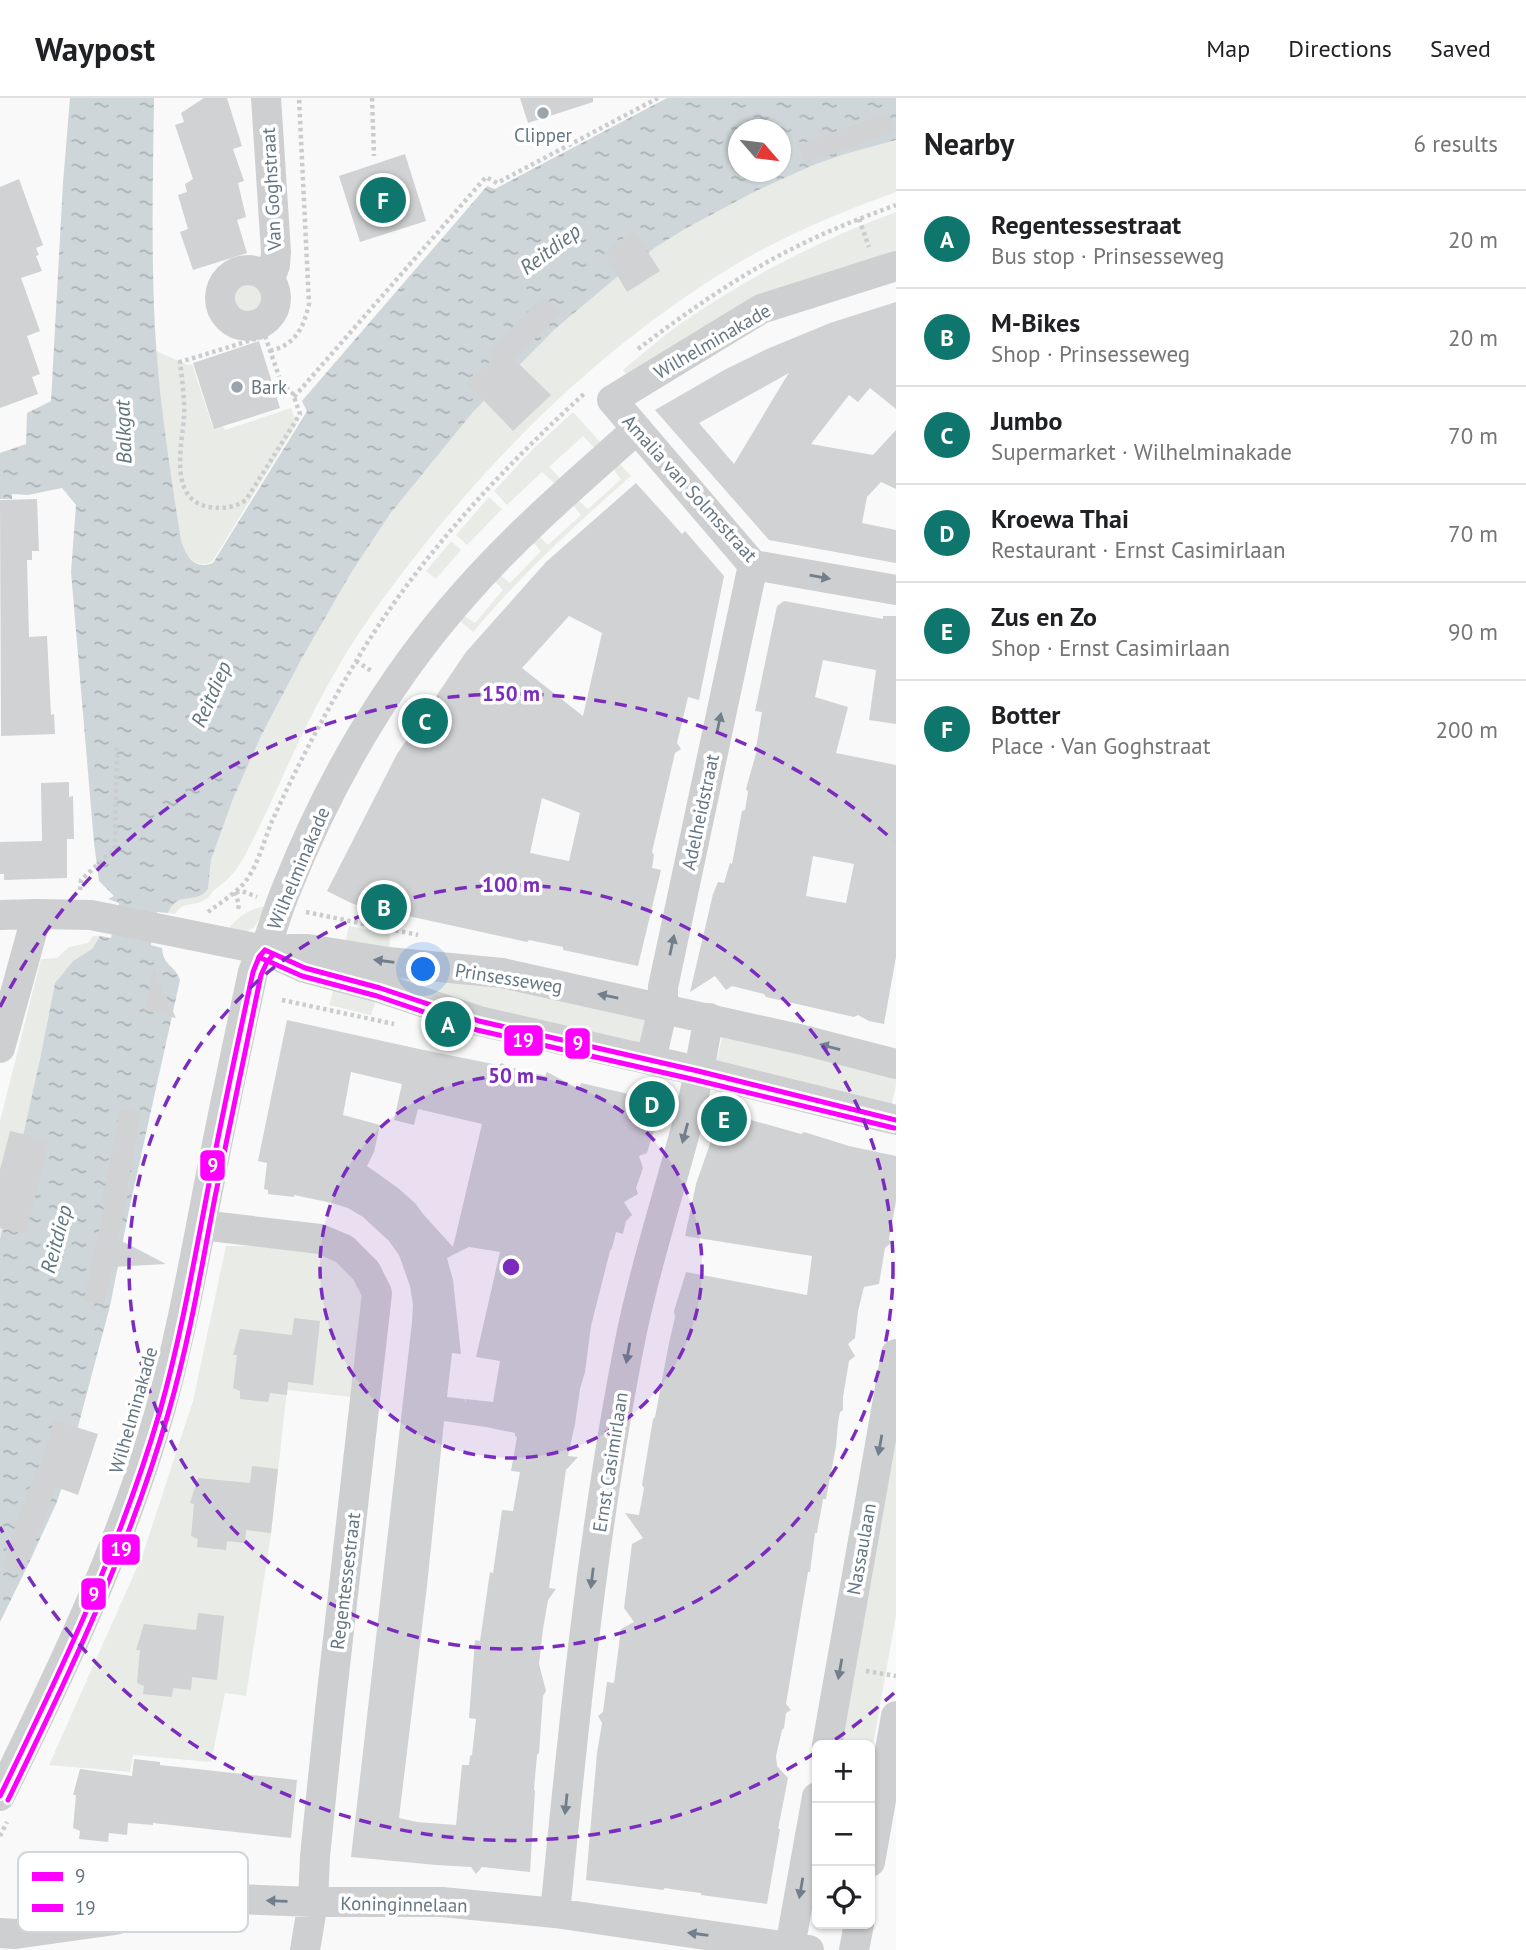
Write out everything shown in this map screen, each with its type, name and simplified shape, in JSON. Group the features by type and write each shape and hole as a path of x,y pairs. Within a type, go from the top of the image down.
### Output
{"street":[{"name":"Van Goghstraat","path":"266,98 276,252 270,279"},
{"name":"Wilhelminakade","path":"612,400 761,309 896,266"},
{"name":"Amalia van Solmsstraat","path":"612,400 753,565 896,590"},
{"name":"Wilhelminakade","path":"0,1796 92,1599 130,1506 160,1412 176,1349 253,972 265,950 285,892 322,809 369,723 441,623 490,565 637,429"},
{"name":"Adelheidstraat","path":"651,1060 663,1008 663,987 753,565"},
{"path":"0,1048 37,914"},
{"path":"0,915 91,915 265,950 305,968 380,988 479,1021 896,1120"},
{"name":"Prinsesseweg","path":"265,950 308,949 388,962 502,973 709,1018 896,1064"},
{"name":"Ernst Casimirlaan","path":"555,1913 583,1647 601,1508 631,1336 690,1114 709,1018"},
{"name":"Regentessestraat","path":"201,1225 320,1239 344,1250 366,1271 377,1293 314,1856 313,1902 304,1950"},
{"name":"Nassaulaan","path":"828,1740 896,1353"},
{"path":"875,1834 896,1716"},
{"path":"800,1949 816,1803"},
{"name":"Koninginnelaan","path":"248,1899 442,1902 555,1913 800,1949"},
{"path":"854,1950 858,1929"},
{"name":"Koninginnelaan","path":"0,1933 29,1932"}],"path":[{"path":"372,98 374,156"},
{"path":"294,397 486,177 497,183 658,98"},
{"path":"265,335 281,382 294,397 300,414 246,500 234,507 220,508 205,506 190,498 182,481 179,461 184,415 180,362 265,335"},
{"path":"80,880 115,848 117,745"},
{"path":"237,909 239,905 235,892 242,891 264,900"}],"shaded area":[{"path":"896,140 896,192 789,236 728,269 641,329 600,362 522,435 450,513 376,609 347,652 310,719 239,866 206,899 181,907 175,914 168,913 179,900 208,889 211,860 233,799 262,734 302,658 351,573 390,514 473,412 555,329 656,247 752,193 776,182 791,182 791,175 842,155"},
{"path":"896,212 896,257 626,374 623,370 673,329 753,278 809,249"},
{"path":"248,281 261,286 266,299 261,312 248,317 235,312 230,299 235,286"},
{"path":"156,351 188,365 192,364 213,428 222,425 225,430 291,408 297,424 212,562 205,564 191,559 180,540 166,450"},
{"path":"573,412 603,445 596,450 583,436 549,467 561,479 555,484 542,472 507,505 494,491 532,450"},
{"path":"619,463 631,476 549,551 473,632 459,620 463,615 475,623 503,590 493,579 499,574 510,583 541,551 532,541 538,535 548,545 581,515 572,504 577,499 588,509 621,479 612,468"},
{"path":"489,497 502,509 467,545 456,535"},
{"path":"451,541 461,550 436,579 426,571"},
{"path":"266,906 249,931 228,930 244,914"},
{"path":"349,926 390,934 389,955 344,948"},
{"path":"93,936 100,936 92,949 73,961 55,983 0,1239 0,1121 41,959 57,958 69,947 88,943"},
{"path":"344,963 428,973 648,1017 642,1045 481,1014"},
{"path":"335,985 378,995 371,1015 329,1005"},
{"path":"724,1029 896,1072 890,1111 715,1069"},
{"path":"302,1245 325,1253 351,1271 363,1296 353,1397 287,1390 271,1534 246,1696 225,1693 211,1762 133,1755 130,1772 49,1765 143,1554 193,1401 226,1246"},
{"path":"896,1408 896,1615 874,1740 839,1740"}],"water":[{"path":"70,98 154,98 153,271 162,408 181,541 192,561 206,565 213,563 307,411 302,401 487,186 495,189 667,98 896,98 896,140 842,155 791,175 791,119 728,119 728,182 776,182 656,247 555,329 473,412 390,514 351,573 262,734 233,799 211,860 208,889 198,897 177,902 168,913 157,912 151,945 162,948 167,962 180,980 110,1306 62,1487 0,1622 0,1239 55,983 73,961 92,949 100,936 111,938 119,903 108,899 114,896 99,881 94,843 71,572 76,505 62,488 28,495 12,494 12,499 0,499 0,453 26,444 27,413 51,401"}],"building":[{"path":"204,98 227,98 242,146 233,149 244,181 238,183 246,217 237,220 247,253 193,270 180,232 188,229 178,195 187,192 185,184 193,179 175,125 184,122 181,113"},
{"name":"Clipper","path":"520,98 593,98 593,102 528,123"},
{"path":"888,113 895,131 805,164 798,145"},
{"path":"405,154 426,221 360,242 339,176"},
{"path":"19,179 43,245 36,248 42,271 21,278 40,331 27,336 40,374 32,377 38,394 0,408 0,187"},
{"path":"634,230 660,271 627,292 604,253"},
{"path":"544,296 561,313 514,359 551,395 513,431 468,384 494,357 488,351"},
{"path":"896,302 896,409 870,388 858,402 849,395 811,444 873,455 896,430 896,489 881,482 867,497 862,523 896,530 896,563 769,540 655,410 726,369 830,323","holes":["789,373 734,464 699,423"]},
{"name":"Bark","path":"259,341 280,408 214,429 193,363"},
{"path":"636,483 682,534 685,531 724,576 699,700 688,697 677,743 681,749 675,753 652,852 652,868 661,870 638,966 563,950 563,947 529,940 527,942 353,904 327,891 397,754 466,652 546,562","holes":["569,616 602,633 583,716 522,668","542,798 580,813 569,861 530,853"]},
{"path":"37,499 39,551 32,551 32,560 27,560 29,637 47,636 51,715 54,714 55,734 1,736 0,500"},
{"path":"784,601 883,619 883,616 896,616 896,724 869,720 876,670 823,660 815,697 848,707 836,753 896,765 896,957 884,1024 858,1015 854,1017 766,997 764,994 732,986 726,990 715,976 690,992 713,894 718,882 724,883 730,863 732,864 742,811 745,810 748,792 746,789 757,750 762,712 755,711 777,606","holes":["813,856 854,864 846,903 806,896"]},
{"path":"69,782 69,797 73,796 74,839 67,839 67,878 4,880 4,874 0,874 0,842 42,841 41,783"},
{"path":"154,969 176,1018 144,1010"},
{"path":"287,1020 498,1065 502,1063 545,1076 547,1072 579,1089 581,1083 663,1102 647,1153 639,1156 643,1168 636,1188 638,1194 624,1202 632,1215 626,1221 623,1234 616,1232 610,1251 591,1326 585,1372 568,1456 578,1457 566,1470 549,1588 556,1589 548,1600 543,1629 539,1664 546,1691 543,1696 537,1755 530,1872 482,1867 476,1874 471,1867 351,1857 413,1305 410,1286 399,1255 389,1241 363,1217 348,1208 294,1195 268,1194 268,1190 264,1189 267,1163 258,1161","holes":["351,1072 402,1084 394,1120 414,1125 418,1109 482,1124 453,1247 415,1203 367,1166 374,1152 380,1125 343,1115","469,1247 500,1252 476,1357 500,1361 493,1402 466,1399 466,1403 465,1399 447,1397 452,1353 461,1354 453,1280 447,1258","444,1421 515,1433 517,1437 511,1471 520,1472 513,1511 502,1510 480,1641 475,1640 469,1718 476,1719 469,1765 462,1765 456,1825 399,1818"]},
{"path":"120,1109 141,1113 118,1239 166,1264 112,1267 104,1305 84,1300 105,1202 102,1202"},
{"path":"726,1113 896,1156 896,1201 889,1239 891,1243 885,1248 879,1284 864,1287 855,1338 848,1344 855,1356 849,1361 843,1410 840,1412 826,1499 823,1499 815,1533 786,1704 791,1710 786,1713 776,1756 777,1766 788,1778 767,1904 665,1888 663,1890 586,1880 602,1723 598,1716 603,1712 607,1682 614,1683 621,1629 634,1622 624,1608 632,1544 643,1538 625,1513 639,1515 653,1419 675,1317 674,1311 686,1272 807,1295 812,1256 685,1236 696,1184 719,1118"},
{"path":"10,1131 49,1140 26,1234 0,1228 0,1170"},
{"path":"294,1318 320,1321 313,1385 288,1382 287,1395 270,1393 268,1402 240,1399 240,1391 233,1388 237,1355 233,1355 240,1329 292,1335"},
{"path":"54,1420 98,1434 78,1495 56,1487 22,1576 2,1567 9,1551 6,1550 39,1464 41,1465"},
{"path":"252,1466 278,1469 271,1533 246,1530 245,1543 227,1541 226,1550 197,1547 198,1539 191,1536 194,1504 190,1503 198,1478 250,1483"},
{"path":"198,1613 224,1616 217,1680 192,1677 191,1690 173,1688 172,1697 143,1694 144,1686 137,1683 140,1650 136,1650 144,1624 196,1630"},
{"path":"134,1759 160,1762 160,1765 297,1780 291,1838 153,1823 128,1823 127,1835 109,1833 108,1842 79,1839 80,1831 73,1828 76,1795 73,1795 80,1769 132,1776"}],"transit line":[{"name":"9","path":"265,950 305,968 380,988 479,1021 896,1120"},
{"name":"9","path":"0,1796 108,1559 160,1411 180,1330 253,972 265,950"},
{"name":"19","path":"8,1800 96,1611 152,1464 188,1333 261,975 272,956"},
{"name":"19","path":"261,958 302,976 377,996 477,1030 894,1128"}],"place":[{"name":"Clipper","path":"543,113"},
{"name":"Botter","path":"383,200"},
{"name":"Bark","path":"237,387"},
{"name":"Jumbo","path":"425,721"},
{"name":"M-Bikes","path":"384,907"},
{"name":"Regentessestraat","path":"448,1024"},
{"name":"Kroewa Thai","path":"652,1104"},
{"name":"Zus en Zo","path":"724,1119"}],"water label":[{"name":"Reitdiep","path":"550,249"},
{"name":"Balkgat","path":"123,432"},
{"name":"Reitdiep","path":"211,694"},
{"name":"Reitdiep","path":"56,1239"}]}
